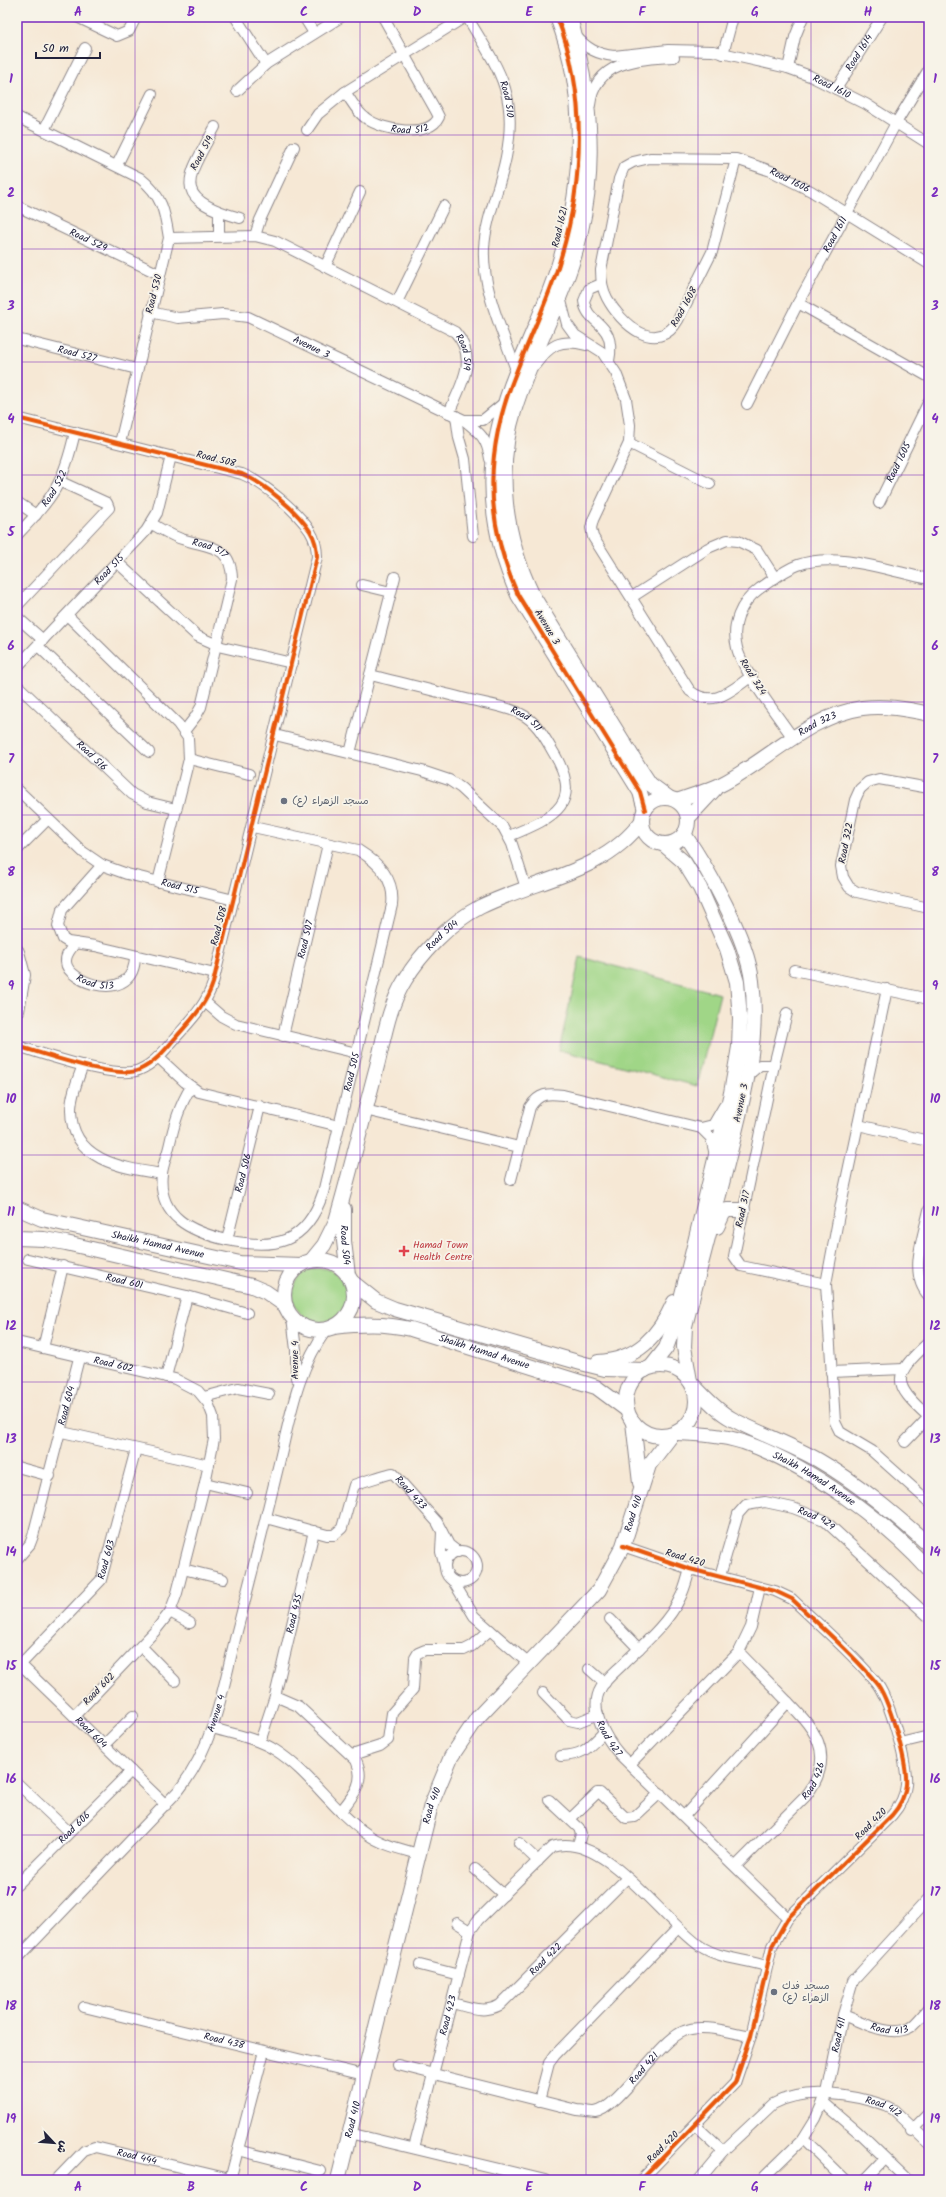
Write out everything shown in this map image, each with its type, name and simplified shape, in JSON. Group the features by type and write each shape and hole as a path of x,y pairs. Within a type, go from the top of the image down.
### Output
{"street":[{"path":"77,17 117,36 126,34 136,17"},
{"path":"304,17 314,34"},
{"path":"237,91 266,64 341,17"},
{"name":"Road 512","path":"345,92 361,114 375,124 399,130 426,128 437,121 439,117 383,17"},
{"path":"307,130 318,114 345,92 466,17"},
{"name":"Road 510","path":"466,17 503,78 507,91 510,121 506,158 496,189 484,248 488,286 521,374"},
{"name":"Road 1621","path":"507,442 521,374 561,258 572,215 576,188 580,149 579,107 569,57 557,17"},
{"name":"Road 1621","path":"496,433 505,402 521,374 560,296 576,250 584,220 591,155 589,111 586,83 570,17"},
{"path":"723,54 732,17"},
{"path":"788,68 795,37 803,17"},
{"name":"Road 1614","path":"836,89 882,17"},
{"path":"236,18 266,64"},
{"name":"Road 1610","path":"575,34 591,51 614,56 639,57 723,54 788,68 836,89 896,123 929,144"},
{"path":"44,130 85,48"},
{"name":"Road 1610","path":"589,111 594,90 603,75 619,65 639,57"},
{"name":"Road 1611","path":"747,404 798,303 896,123 929,69"},
{"path":"117,165 152,94"},
{"name":"Road 530","path":"17,117 117,165 140,178 152,187 159,198 166,217 169,238 150,312 120,443"},
{"name":"Road 519","path":"216,127 190,175 189,184 194,196 219,212 240,218"},
{"path":"255,236 260,220 294,147"},
{"name":"Road 1606","path":"633,162 650,158 666,157 736,160 771,170 812,191 929,264"},
{"name":"Road 1608","path":"633,162 624,167 619,179 601,270 602,284 607,297 618,315 633,329 648,336 658,336 674,328 712,252 718,235 736,160"},
{"path":"325,267 360,192"},
{"name":"Road 529","path":"17,206 160,274"},
{"path":"398,302 444,206"},
{"path":"219,212 219,236"},
{"name":"Road 519","path":"169,238 255,236 281,244 455,332 462,340 467,352 468,362 456,416"},
{"path":"602,284 589,289 584,301 588,313 606,332 610,341 609,361"},
{"path":"560,296 567,324 576,335 602,352 609,361 622,385 630,424 629,443 593,520 591,528 593,537 690,691 695,695 706,698 718,698 752,676"},
{"path":"798,303 929,377"},
{"name":"Avenue 3","path":"150,312 178,318 223,314 248,317 456,416 484,438 488,446 492,467"},
{"name":"Road 527","path":"17,339 137,369"},
{"path":"521,374 546,350 556,344 572,341 602,352"},
{"name":"Road 1605","path":"878,503 929,401"},
{"name":"Avenue 3","path":"456,416 483,420 505,402"},
{"path":"456,416 464,459 472,536"},
{"name":"Road 508","path":"17,418 253,478 271,492 310,531 315,540 317,557 253,827 216,974 205,1002 158,1057 146,1066 126,1073 83,1065 17,1046"},
{"name":"Road 522","path":"17,535 48,502 61,482 74,432"},
{"name":"Avenue 3","path":"496,433 492,467 493,511 498,537 511,578 523,603 640,792 644,815"},
{"name":"Avenue 3","path":"507,442 505,477 506,508 511,539 524,577 537,603 650,784 673,800"},
{"path":"629,443 710,484"},
{"name":"Road 515","path":"17,667 152,524 157,513 171,456"},
{"path":"17,606 109,508 107,503 61,482"},
{"path":"17,502 36,515"},
{"name":"Road 517","path":"152,524 177,538 210,545 220,550 227,558 232,568 232,579 215,645"},
{"path":"632,597 708,548 727,540 743,543 757,550 775,578"},
{"name":"Road 324","path":"793,738 752,676 737,649 735,636 736,624 739,612 746,601 775,578 797,566 813,561 833,560 929,579"},
{"path":"117,562 189,630 215,645 292,663"},
{"path":"350,754 396,576"},
{"path":"362,585 391,592"},
{"path":"67,615 185,730 190,747 189,759 158,882"},
{"path":"17,617 40,643 149,752"},
{"path":"185,730 201,707 215,645"},
{"name":"Road 511","path":"370,675 512,710 535,724 563,767 566,775 567,790 562,804 549,818 509,836"},
{"name":"Road 516","path":"17,685 132,794 147,802 176,809"},
{"name":"Road 323","path":"688,818 720,785 793,738 837,714 860,708 888,707 929,714"},
{"path":"275,735 422,771 449,780 472,796 496,819 509,836 526,888"},
{"path":"189,759 249,774"},
{"name":"Road 322","path":"929,788 879,779 863,785 855,800 841,866 843,877 849,887 857,892 929,908"},
{"name":"Road 323","path":"673,800 720,785"},
{"name":"Road 515","path":"17,789 84,852 102,865 126,874 234,900"},
{"path":"673,800 685,808 688,818 684,834 675,842 658,842 647,835 644,815 653,802 673,800"},
{"name":"Road 504","path":"306,1263 332,1232 390,1015 404,981 425,953 454,926 479,908 526,888 560,878 615,849 625,842 644,815"},
{"path":"17,850 48,819"},
{"name":"Road 505","path":"191,1087 178,1111 162,1174 163,1190 166,1200 178,1219 190,1229 227,1240 252,1245 274,1244 294,1236 304,1228 319,1206 357,1053 393,894 391,883 386,874 367,856 348,847 253,827"},
{"name":"Avenue 3","path":"648,1368 666,1348 693,1276 747,1076 754,1010 749,963 726,906 684,834"},
{"name":"Avenue 3","path":"658,842 684,862 700,888 728,949 737,982 740,1018 739,1047 731,1093 715,1159 693,1276 683,1340 692,1383"},
{"name":"Road 504","path":"615,849 658,842"},
{"name":"Road 507","path":"283,1036 328,844"},
{"path":"102,865 65,905 60,915 58,926 60,935 66,941 216,974"},
{"name":"Road 513","path":"75,943 66,957 67,967 75,976 88,982 114,987 121,985 130,976 134,967 135,956"},
{"path":"17,952 23,975 17,1011"},
{"path":"794,970 929,999"},
{"path":"887,989 826,1284 835,1422 838,1429 872,1451 929,1502"},
{"path":"205,1002 222,1016 236,1024 357,1053"},
{"name":"Road 317","path":"787,1013 774,1065 734,1252 738,1264 826,1284"},
{"path":"751,1049 765,1062 774,1065"},
{"path":"158,1057 191,1087 207,1095 260,1106 339,1126"},
{"path":"83,1065 71,1109 76,1132 82,1144 92,1154 118,1166 162,1174"},
{"path":"747,1076 760,1065 774,1065"},
{"path":"511,1180 530,1107 535,1100 542,1095 550,1094 701,1128 713,1125 731,1093"},
{"name":"Road 506","path":"227,1240 260,1106"},
{"path":"365,1110 519,1147"},
{"path":"858,1125 929,1142"},
{"path":"701,1128 711,1138 715,1159"},
{"name":"Road 504","path":"344,1190 344,1240 349,1278"},
{"name":"Shaikh Hamad Avenue","path":"17,1208 42,1219 240,1263 306,1263"},
{"path":"581,1363 612,1361 638,1351 650,1341 693,1276 709,1259 718,1222 722,1214 733,1208 743,1210"},
{"path":"929,1210 918,1262 920,1284 929,1296"},
{"name":"Shaikh Hamad Avenue","path":"17,1238 44,1239 66,1243 235,1282 266,1292 289,1311"},
{"name":"Road 601","path":"28,1259 187,1296 247,1313"},
{"path":"322,1260 333,1263 349,1278 354,1295 351,1308 344,1319 330,1328 308,1328 289,1311 286,1285 292,1273 306,1263 322,1260"},
{"path":"43,1348 63,1266"},
{"name":"Shaikh Hamad Avenue","path":"349,1278 376,1301 395,1308 605,1369 648,1368"},
{"path":"166,1376 187,1296"},
{"name":"Avenue 4","path":"289,1311 297,1368 293,1402"},
{"name":"Shaikh Hamad Avenue","path":"330,1328 364,1323 388,1324 411,1329 596,1387 630,1416"},
{"name":"Avenue 4","path":"17,1959 166,1805 197,1765 212,1728 266,1518 293,1402 304,1368 314,1347 330,1328"},
{"name":"Road 602","path":"17,1342 79,1358 166,1376 190,1387 204,1397 213,1416 214,1428 209,1465 183,1569 170,1612 141,1646 74,1716"},
{"path":"905,1442 929,1417 902,1390 901,1377 906,1363 929,1342"},
{"name":"Road 604","path":"17,1559 30,1544 33,1536 62,1432 79,1358"},
{"path":"660,1366 673,1368 684,1374 692,1383 696,1399 695,1412 685,1428 675,1434 663,1436 650,1435 639,1429 630,1416 627,1391 637,1375 648,1368 660,1366"},
{"path":"831,1372 904,1369"},
{"name":"Shaikh Hamad Avenue","path":"692,1383 714,1406 731,1419 818,1460 862,1489 890,1510 929,1545"},
{"path":"204,1397 238,1388 269,1394"},
{"name":"Road 410","path":"630,1416 640,1489"},
{"path":"62,1432 209,1465"},
{"name":"Shaikh Hamad Avenue","path":"675,1434 721,1436 743,1442 765,1451 807,1473 875,1520 929,1570"},
{"name":"Road 410","path":"338,2180 430,1804 451,1757 478,1717 598,1590 622,1546 640,1489 656,1454 675,1434"},
{"name":"Road 603","path":"19,1663 101,1580 136,1449"},
{"path":"17,1467 50,1476"},
{"name":"Road 433","path":"266,1518 330,1535 338,1533 342,1528 354,1485 390,1473 395,1474 442,1530 446,1540 458,1552"},
{"path":"205,1483 247,1493"},
{"name":"Road 429","path":"720,1576 738,1514 746,1505 765,1502 793,1508 824,1520 929,1617"},
{"path":"442,1530 441,1552 447,1574 454,1581 471,1613 529,1664"},
{"name":"Road 435","path":"260,1742 275,1696 314,1531"},
{"name":"Road 420","path":"622,1546 690,1569 784,1594 792,1599 875,1680 884,1697 900,1744 907,1783 906,1791 898,1807 788,1918 772,1946 766,1966 751,2036 735,2083 641,2180"},
{"path":"445,1567 448,1559 458,1552 467,1552 476,1560 476,1572 468,1582 464,1599"},
{"path":"183,1569 223,1579"},
{"name":"Road 427","path":"690,1569 684,1589 675,1607 639,1649 605,1683 598,1694 598,1714 604,1732 611,1744 788,1918"},
{"path":"454,1581 461,1583 468,1582"},
{"path":"630,1764 738,1652 751,1627 760,1587"},
{"path":"170,1612 190,1623"},
{"path":"610,1619 639,1649"},
{"path":"352,1755 380,1746 388,1740 392,1713 413,1689 415,1658 418,1653 425,1650 464,1650 472,1646 490,1630"},
{"path":"141,1646 175,1681"},
{"name":"Road 426","path":"736,1866 806,1796 815,1784 820,1772 821,1753 812,1726 738,1652"},
{"name":"Road 604","path":"19,1663 166,1805"},
{"path":"589,1669 605,1683"},
{"path":"543,1693 566,1717 574,1722 582,1721 598,1714"},
{"path":"275,1696 298,1706 352,1755 360,1770 360,1781 357,1791 341,1811"},
{"path":"684,1816 788,1702"},
{"path":"104,1745 133,1716"},
{"path":"212,1728 260,1742 286,1758 341,1811 373,1838 388,1845 418,1854"},
{"path":"561,1756 575,1756 584,1752 604,1732"},
{"path":"900,1744 929,1736"},
{"name":"Road 606","path":"17,1885 131,1771"},
{"path":"17,1783 69,1832"},
{"path":"570,1819 597,1793 600,1793 626,1818 630,1818 634,1817 660,1793"},
{"path":"549,1800 570,1819 580,1831 578,1846"},
{"path":"519,1843 538,1861"},
{"name":"Road 423","path":"414,2148 470,1931 552,1847 563,1845 578,1846 600,1855 678,1928 700,1946 714,1954 766,1966"},
{"path":"475,1869 504,1895"},
{"name":"Road 422","path":"452,2003 480,2010 492,2009 500,2005 626,1878"},
{"name":"Road 411","path":"761,2180 803,2139 816,2118 825,2097 843,2015 850,1988 856,1976 929,1898"},
{"path":"457,1923 470,1931"},
{"path":"539,2101 548,2067 555,2055 678,1928"},
{"path":"420,1965 459,1975"},
{"name":"Road 438","path":"84,2007 364,2076"},
{"name":"Road 413","path":"843,2015 885,2030 900,2031 910,2028 929,2008"},
{"name":"Road 421","path":"398,2065 576,2110 595,2112 612,2102 671,2041 684,2031 702,2028 751,2036"},
{"name":"Road 444","path":"56,2180 84,2151 95,2147 230,2179 264,2051"},
{"path":"699,2180 723,2151 773,2104 785,2099 825,2097 858,2132 908,2180"},
{"name":"Road 412","path":"825,2097 886,2106 894,2110 912,2130 929,2143"},
{"path":"912,2130 929,2113"},
{"path":"695,2126 723,2151"},
{"path":"349,2133 534,2179 546,2180"},
{"path":"803,2139 845,2180"},
{"path":"238,2150 320,2171"},
{"path":"865,2180 885,2159"}],"green space":[{"path":"580,957 720,994 697,1086 559,1050"},
{"path":"320,1268 330,1270 339,1276 345,1285 347,1295 345,1305 339,1314 330,1320 320,1322 310,1320 301,1314 295,1305 293,1295 295,1285 301,1276 310,1270"}],"cycle path":[{"path":"557,17 567,46 574,76 578,106 578,167 569,227 557,271 506,399 499,427 494,455 492,482 494,510 499,538 507,566 518,595 640,792 645,810"},
{"path":"17,418 242,474 251,478 270,491 297,515 312,534 317,550 317,557 213,983 207,998 193,1018 169,1046 150,1064 139,1070 128,1072 97,1069 17,1046"},
{"path":"623,1546 690,1569 775,1591 792,1599 835,1639 875,1681 886,1701 891,1715 901,1747 906,1775 904,1793 895,1812 788,1918 772,1946 751,2036 735,2083 641,2180"}],"place":[{"name":"مسجد الزهراء (ع)","path":"284,801"},
{"name":"Hamad Town Health Centre","path":"404,1251"},
{"name":"مسجد فدك الزهراء (ع)","path":"774,1992"}]}
